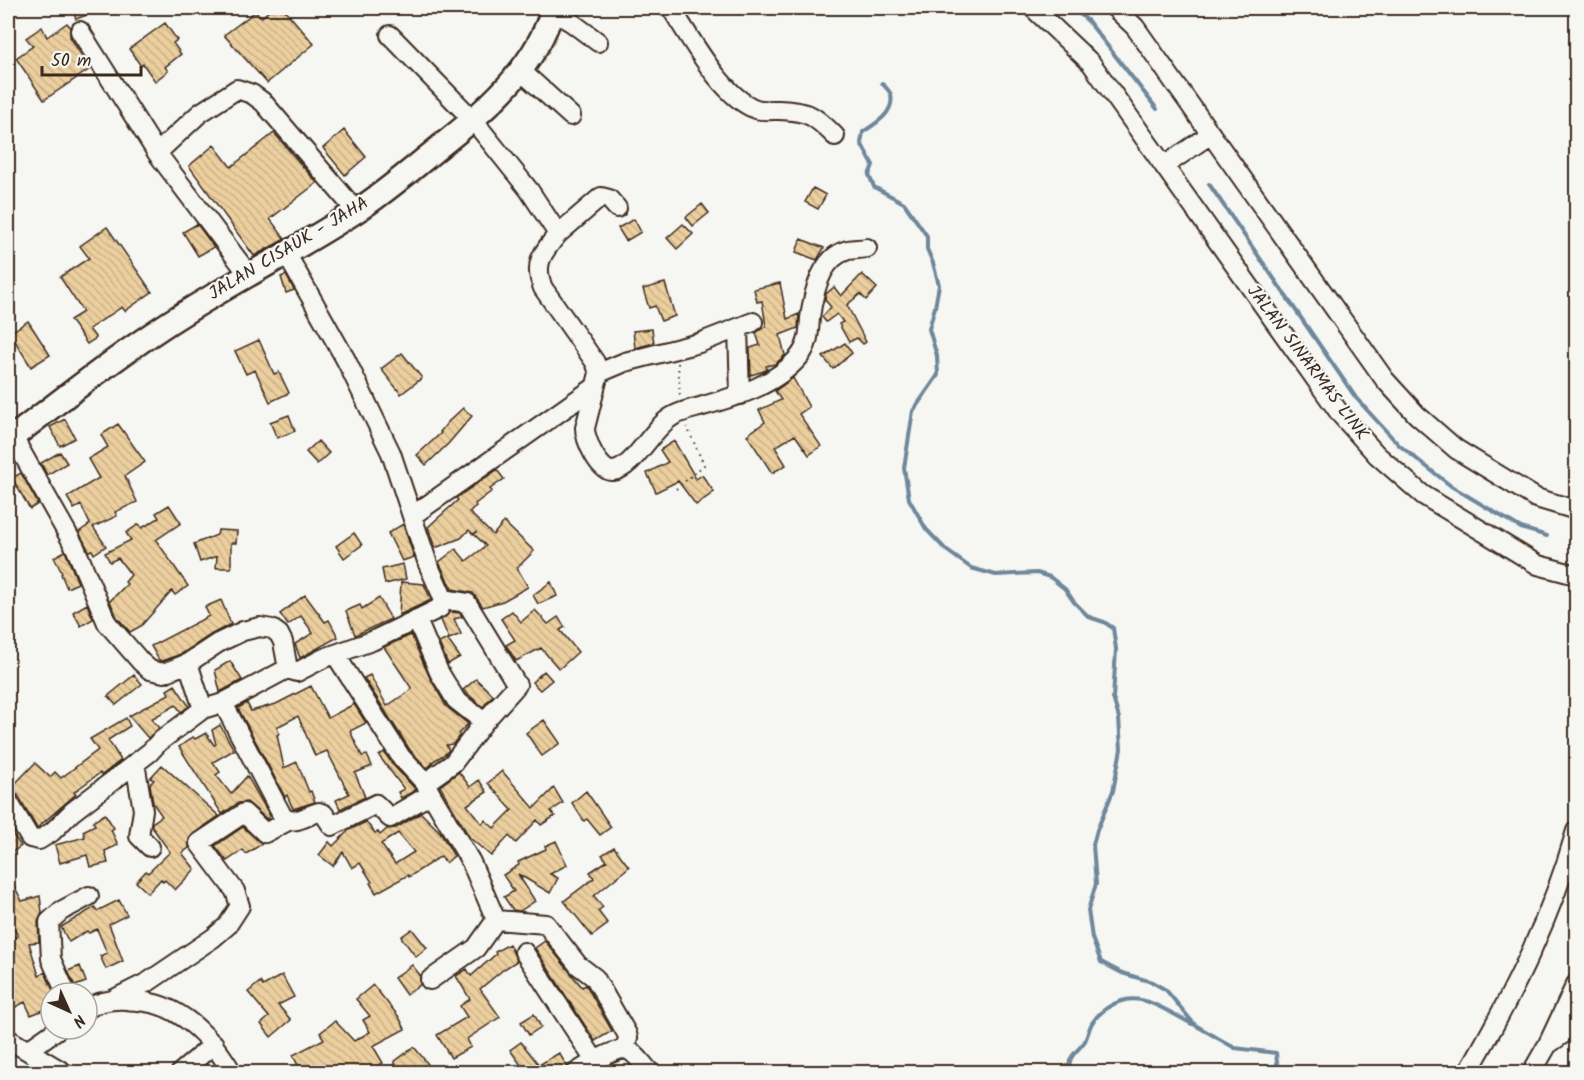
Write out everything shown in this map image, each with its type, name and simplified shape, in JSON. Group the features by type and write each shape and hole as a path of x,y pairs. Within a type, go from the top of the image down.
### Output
{"main road":[{"name":"JALAN CISAUK - JAHA","path":"9,434 76,379 103,370 159,329 357,212 473,120 535,52 553,9"}],"street":[{"path":"671,8 703,57 733,94 757,110 793,110 816,117 835,136"},
{"name":"JALAN SINARMAS LINK","path":"1033,8 1091,63 1341,415 1377,455 1423,495 1482,532 1538,565 1576,575"},
{"path":"1115,8 1135,27 1385,380 1417,415 1456,449 1536,498 1576,510"},
{"path":"553,9 598,42"},
{"path":"80,31 157,153 249,275"},
{"path":"390,34 473,120 529,190 558,234"},
{"path":"520,70 571,116"},
{"path":"157,153 200,113 237,90 252,94 280,120 357,212"},
{"path":"1164,165 1211,134"},
{"path":"618,207 609,199 601,197 558,234 540,259 538,275 543,288 595,362 597,380 585,435 603,468 609,471 626,465 658,427 672,416 740,395 786,371 806,347 815,295 823,271 836,256 847,250 867,248"},
{"path":"8,801 30,838 39,840 203,709 223,703 288,669 297,672 335,654 372,641 440,608 443,599 428,564 386,443 346,360 286,253"},
{"path":"412,516 597,380 625,362 699,343 745,325 740,395"},
{"path":"9,434 75,547 107,623 150,670 164,674 188,663 218,643 243,631 260,627 272,629 279,634 283,642 288,669"},
{"path":"99,1004 114,999 148,981 213,938 227,926 240,906 235,891 199,843 244,813 265,833 288,821 319,812 324,814 332,825 376,804 390,818 428,788 453,763 484,722 515,688 516,682 467,603 443,599"},
{"path":"417,620 439,672 456,700 484,722"},
{"path":"335,654 401,758 428,788 471,862 496,920"},
{"path":"188,663 203,709"},
{"path":"223,703 283,817 288,821"},
{"path":"135,763 143,810 140,836 150,847"},
{"path":"1468,1072 1499,1018 1539,933 1576,831"},
{"path":"61,981 51,959 49,922 61,911 90,896"},
{"path":"430,980 476,948 496,920"},
{"path":"496,920 546,924 578,965 595,978 627,1034 626,1049"},
{"path":"524,952 596,1061"},
{"path":"1532,1072 1576,984"},
{"path":"114,999 152,1003 176,1013 214,1044 229,1067"},
{"path":"1548,1044 1576,1025"},
{"path":"8,1039 63,1072"},
{"path":"28,1050 41,1041"},
{"path":"182,1072 214,1044"},
{"path":"577,1072 596,1061 626,1049 651,1072"}],"building":[{"path":"72,8 105,8 76,19"},
{"path":"272,8 283,8 314,44 267,83 224,35 255,12 262,17"},
{"path":"67,23 70,27 70,37 90,69 44,100 16,58 33,46 26,38 42,27 47,37"},
{"path":"165,23 177,40 173,43 181,54 165,67 168,71 155,81 129,49"},
{"path":"344,130 366,157 345,175 323,148"},
{"path":"274,133 317,183 270,219 285,239 254,256 189,166 214,145 231,167"},
{"path":"813,188 826,195 818,209 805,202"},
{"path":"702,204 709,213 693,226 686,217"},
{"path":"634,219 641,232 626,241 618,228"},
{"path":"197,224 214,247 198,256 183,232"},
{"path":"683,224 693,234 677,249 667,238"},
{"path":"107,227 152,292 125,311 122,307 89,329 96,338 87,344 70,320 83,312 60,277 89,258 80,246"},
{"path":"801,239 824,248 817,260 796,252"},
{"path":"862,274 877,288 866,300 860,294 847,305 866,342 863,344 857,338 849,342 839,324 843,322 837,314 826,322 822,317 831,307 825,300 826,294 834,287 841,296"},
{"path":"286,275 294,290 286,293 281,277"},
{"path":"665,283 675,316 661,321 655,306 649,308 643,289"},
{"path":"780,283 787,319 799,314 798,328 780,335 785,355 775,364 766,366 767,369 764,371 751,375 750,348 760,345 756,333 766,326 762,301 757,302 754,289"},
{"path":"28,321 50,355 31,367 10,333"},
{"path":"652,329 654,343 635,348 633,331"},
{"path":"259,340 274,374 279,372 289,393 270,402 255,370 246,374 235,351"},
{"path":"845,343 852,353 833,369 823,357"},
{"path":"402,353 422,378 401,394 381,369"},
{"path":"793,378 809,407 799,414 821,446 809,455 795,435 775,447 786,465 772,473 747,435 765,422 759,410 781,400 775,391"},
{"path":"463,408 472,416 426,465 417,455"},
{"path":"289,415 295,431 277,438 270,422"},
{"path":"65,419 75,438 60,446 50,427"},
{"path":"118,424 145,462 125,476 137,502 115,512 117,516 93,527 106,546 94,554 92,550 89,551 79,532 90,524 81,505 74,509 67,497 99,478 88,459 108,447 101,435"},
{"path":"318,441 329,453 317,464 306,452"},
{"path":"674,441 696,479 702,475 714,492 696,505 678,481 656,492 647,473 668,462 660,450"},
{"path":"60,452 67,463 47,475 41,463"},
{"path":"497,470 504,479 490,489 492,491 475,504 476,506 469,512 493,535 504,522 534,551 517,568 528,587 503,601 483,607 473,593 452,589 439,562 456,549 466,561 486,546 474,534 477,532 473,534 469,530 461,538 435,548 428,527 458,500 456,498"},
{"path":"21,473 38,504 30,509 12,478"},
{"path":"169,505 181,523 156,540 188,586 175,595 172,591 141,626 130,632 117,617 110,601 127,584 125,582 131,575 118,558 110,562 105,553 131,540 126,533 139,524 142,528 159,518 156,513"},
{"path":"403,524 414,557 402,561 388,533"},
{"path":"218,530 237,531 236,543 231,543 231,568 216,568 217,556 200,562 194,544 217,535"},
{"path":"354,533 362,545 344,558 336,546"},
{"path":"65,551 78,583 67,588 54,557"},
{"path":"403,564 406,579 385,584 382,569"},
{"path":"401,582 424,584 431,600 399,615"},
{"path":"551,582 557,596 538,604 533,595"},
{"path":"305,595 325,622 329,620 338,637 300,658 295,644 313,633 301,616 288,625 280,614"},
{"path":"379,598 391,619 355,635 346,611 360,605 362,609"},
{"path":"221,600 231,624 183,653 163,661 159,660 151,646 209,616 205,607"},
{"path":"87,604 93,619 81,626 73,612"},
{"path":"535,610 548,624 558,617 565,627 560,630 578,652 559,669 541,648 516,661 506,645 515,640 501,619 512,611 521,622"},
{"path":"450,612 460,613 462,617 454,619 461,634 449,639 441,620"},
{"path":"411,635 429,676 446,706 468,724 453,744 446,745 449,750 427,768 410,750 364,678 370,675 387,706 412,689 384,647"},
{"path":"447,639 460,657 448,664 439,643"},
{"path":"230,661 242,680 220,692 215,670"},
{"path":"544,671 552,680 540,690 532,682"},
{"path":"134,675 142,684 116,705 108,696"},
{"path":"476,679 493,695 483,707 463,690"},
{"path":"175,685 189,706 181,712 176,705 151,719 159,728 148,738 129,716 169,694 167,690"},
{"path":"311,686 328,718 354,704 366,723 350,731 362,756 367,755 372,766 355,773 365,797 340,809 336,800 349,794 327,751 315,756 298,716 277,727 279,734 277,735 284,768 297,762 315,802 293,809 238,708 247,703 251,711 276,704"},
{"path":"126,718 130,726 108,740 121,760 74,792 76,794 37,828 18,795 9,790 35,763 50,777 55,772 61,778 98,750 90,739"},
{"path":"544,720 560,743 542,756 526,733"},
{"path":"220,725 234,750 213,762 220,772 216,775 231,794 247,776 270,816 267,819 247,802 238,803 222,814 179,747 193,737 195,739 206,733 214,745 216,744 212,730"},
{"path":"384,752 416,790 401,798 398,792 404,789 379,756"},
{"path":"162,765 219,816 193,834 189,839 189,848 182,853 195,869 175,890 161,879 148,893 136,882 170,852 152,827 152,823 162,816 153,803 150,784 154,780 150,778"},
{"path":"502,771 534,808 554,788 563,803 551,811 555,816 541,825 537,820 516,843 509,836 491,856 470,838 440,786 459,772 470,787 479,780 487,792 467,805 482,824 485,820 494,828 512,810 488,783"},
{"path":"586,791 611,827 600,835 587,819 584,821 572,803"},
{"path":"421,813 440,832 454,856 446,863 441,856 409,877 408,875 376,893 360,863 352,868 343,852 333,866 319,855 329,842 333,846 349,830 366,822 375,833 378,832 380,835 387,829 396,828","holes":["398,833 414,852 395,864 381,844"]},
{"path":"105,814 114,828 111,830 118,845 105,851 108,863 90,867 87,855 60,863 55,845 85,837 83,831 95,825 93,822"},
{"path":"243,827 262,844 246,854 243,850 227,861 215,846"},
{"path":"8,828 21,846 8,855"},
{"path":"556,841 567,865 550,874 558,878 550,893 518,874 535,901 520,911 513,910 504,897 514,891 503,875 519,865 518,862 546,849 545,846"},
{"path":"614,847 629,867 594,896 603,907 598,911 608,924 592,936 564,901 594,878 590,872 607,861 602,855"},
{"path":"8,874 22,901 40,896 42,913 38,922 39,942 29,943 39,976 45,972 49,981 39,981 39,1012 31,1015 25,1002 8,1011 8,939 18,936 8,916"},
{"path":"119,900 127,915 109,924 123,961 106,969 100,956 107,953 97,929 89,933 87,931 69,942 61,927 95,907 97,911"},
{"path":"412,929 427,948 416,957 401,937"},
{"path":"545,941 582,987 586,985 612,1031 595,1041 535,948"},
{"path":"509,944 517,961 480,989 500,1017 467,1039 471,1047 451,1058 437,1035 467,1017 460,1006 470,999 456,976 467,969 471,976 496,954 495,952"},
{"path":"412,965 420,975 420,985 406,995 394,978"},
{"path":"80,966 86,981 73,981 68,971"},
{"path":"282,975 294,997 278,1005 291,1020 271,1037 261,1024 269,1017 248,992 260,982 263,986"},
{"path":"373,985 399,1017 405,1029 373,1046 383,1063 367,1072 301,1072 293,1055 324,1039 320,1033 335,1021 354,1041 370,1032 363,1020 370,1016 356,999"},
{"path":"534,1014 541,1027 529,1035 521,1022"},
{"path":"521,1042 539,1065 559,1053 567,1066 566,1072 526,1072 510,1050"},
{"path":"414,1047 428,1064 417,1072 401,1072 394,1062"}],"waterway":[{"path":"1073,8 1088,21 1157,109"},
{"path":"882,83 891,95 890,107 883,117 863,132 861,143 873,165 869,175 874,187 904,203 927,236 927,249 939,285 929,329 937,356 938,375 913,411 904,468 909,499 926,529 946,550 971,568 996,575 1037,573 1050,577 1065,589 1089,617 1113,628 1116,649 1113,698 1119,718 1121,749 1113,791 1093,845 1096,884 1088,910 1092,938 1101,962 1122,973 1152,982 1166,990 1195,1025 1235,1048 1276,1053 1278,1072"},
{"path":"1209,184 1356,398 1399,445 1451,486 1521,528 1547,536"},
{"path":"1071,1072 1071,1058 1085,1041 1092,1023 1113,1004 1134,999 1146,1001 1192,1024"}]}
